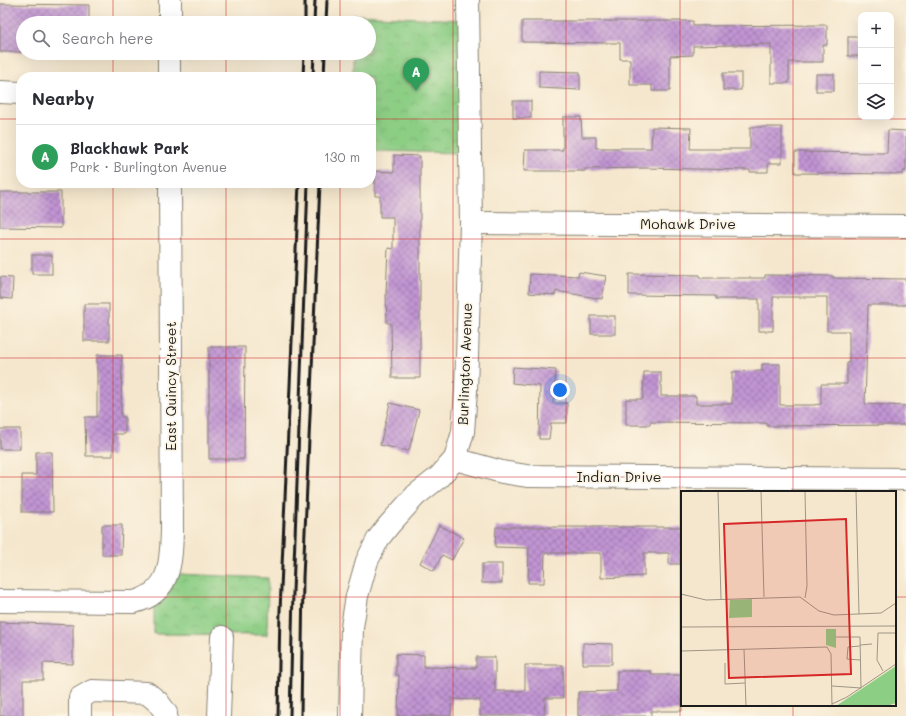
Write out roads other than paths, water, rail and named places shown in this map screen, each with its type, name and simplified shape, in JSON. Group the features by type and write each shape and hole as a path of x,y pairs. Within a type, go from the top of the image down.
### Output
{"street":[{"path":"170,0 170,16"},
{"name":"Burlington Avenue","path":"350,716 352,627 357,596 368,561 378,539 389,525 416,495 439,477 455,459 462,432 466,391 471,223 468,0"},
{"path":"169,60 169,72"},
{"path":"0,92 16,93"},
{"name":"East Quincy Street","path":"0,601 123,603 144,600 153,595 160,587 168,570 171,556 172,530 170,188"},
{"name":"Mohawk Drive","path":"471,223 906,226"},
{"name":"Indian Drive","path":"455,459 502,472 527,476 906,479"},
{"path":"219,716 222,637"},
{"path":"80,716 80,698 92,691 147,693 158,702 166,713 166,716"}],"railway":[{"path":"305,0 305,16"},
{"path":"314,16 315,0"},
{"path":"326,16 327,0"},
{"path":"303,72 304,60"},
{"path":"313,72 314,60"},
{"path":"324,72 325,60"},
{"path":"278,716 280,611 299,188"},
{"path":"290,716 308,188"},
{"path":"301,716 303,578 320,188"}],"place":[{"name":"Blackhawk Park","path":"416,91"}]}
